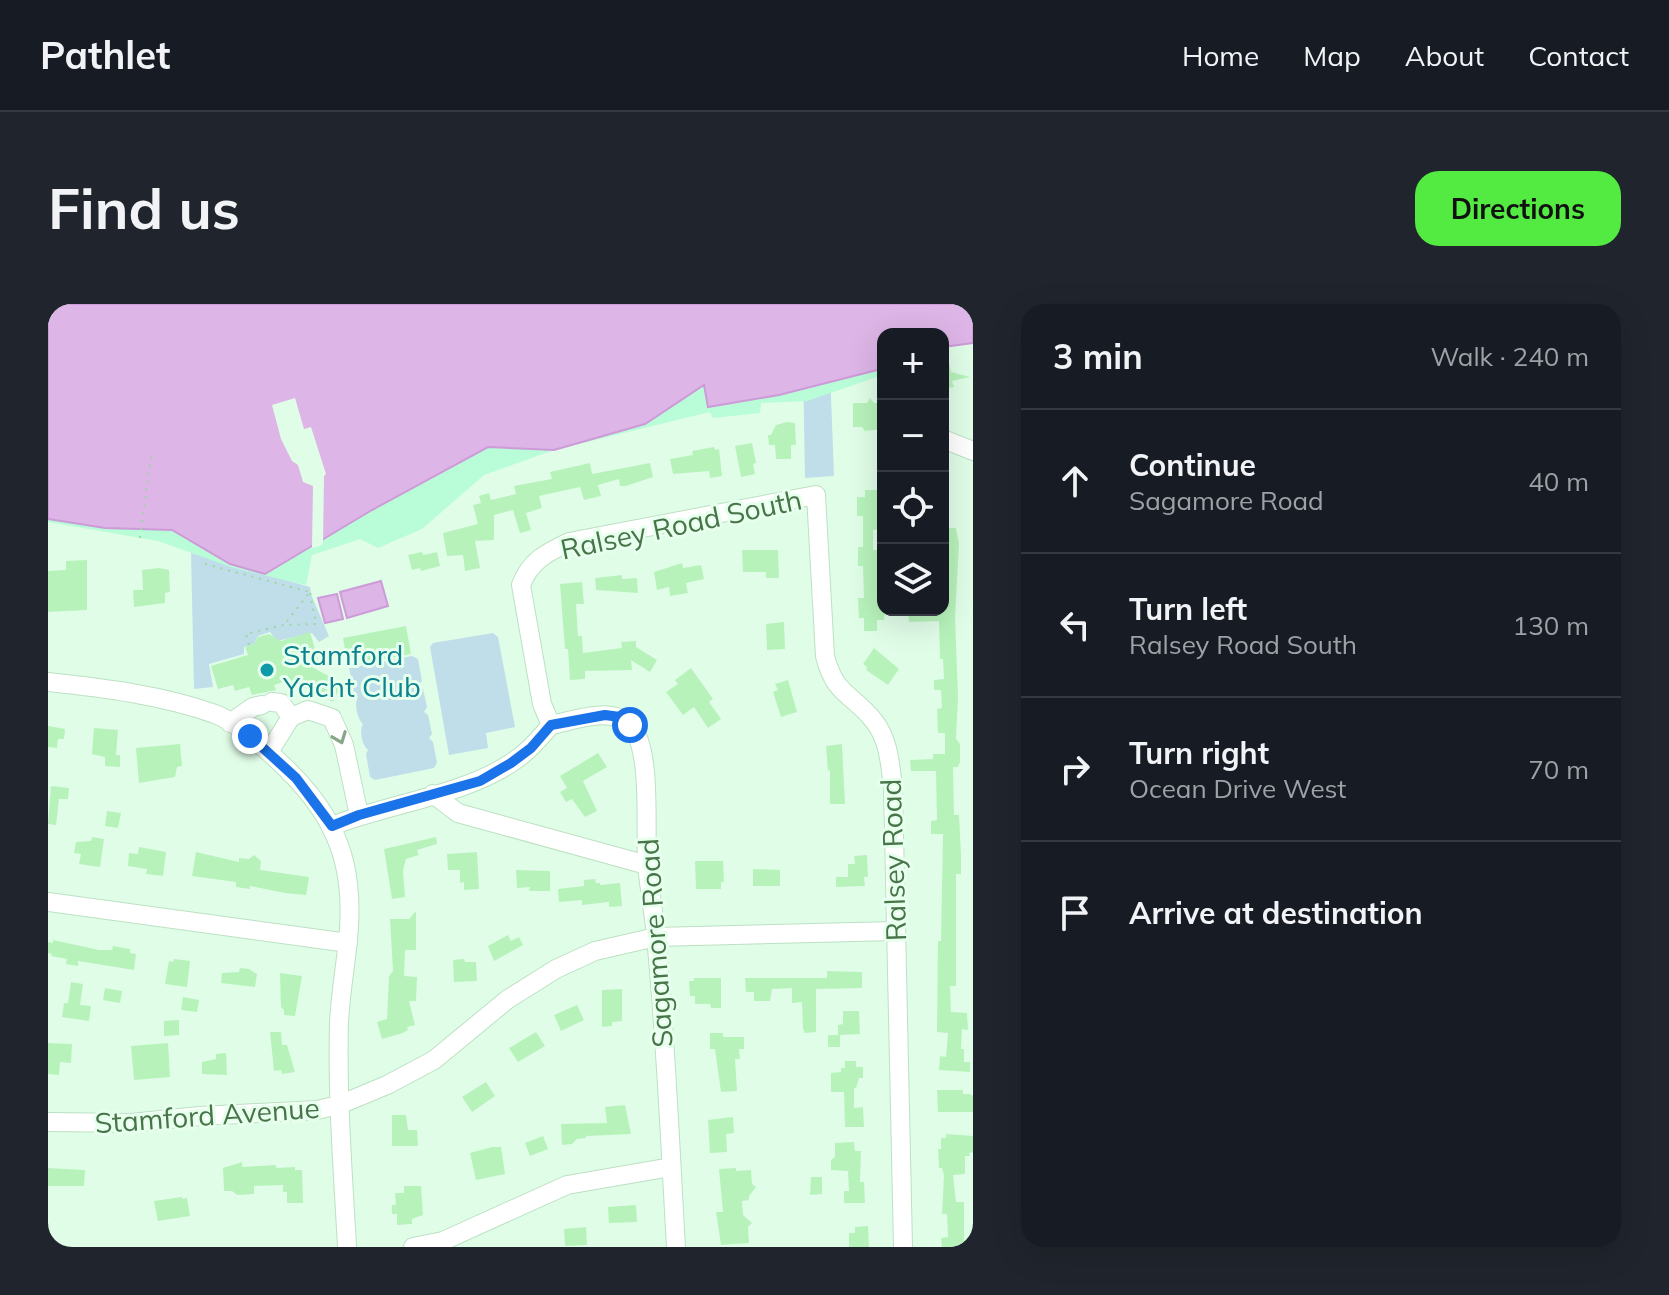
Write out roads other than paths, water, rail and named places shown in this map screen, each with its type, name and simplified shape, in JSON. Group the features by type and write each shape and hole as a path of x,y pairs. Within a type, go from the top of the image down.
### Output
{"street":[{"path":"949,441 973,451"},
{"name":"Ralsey Road South","path":"551,725 542,704 521,585 526,572 541,555 569,542 816,495"},
{"name":"Ralsey Road","path":"816,495 825,656 830,675 839,690 872,719 883,734 893,787 903,1247"},
{"path":"48,682 157,698 217,715 269,752 305,787 332,826 348,880 348,943 339,1019 339,1105 347,1247"},
{"path":"230,723 253,707 267,704 281,703 291,717"},
{"path":"269,752 291,717 308,710 332,718 344,745 359,815"},
{"name":"Sagamore Road","path":"551,725 605,715 620,717 640,739 644,761 647,865 656,937 676,1247"},
{"path":"332,826 359,815 480,781 531,748 551,725"},
{"path":"433,794 458,813 647,865"},
{"path":"48,902 348,943"},
{"name":"Stamford Avenue","path":"48,1122 131,1123 317,1110 339,1105 387,1085 434,1060 508,999 556,969 595,951 656,937 895,931"},
{"path":"413,1247 443,1241 567,1185 671,1167"}],"place":[{"name":"Stamford Yacht Club","path":"267,670"}]}
